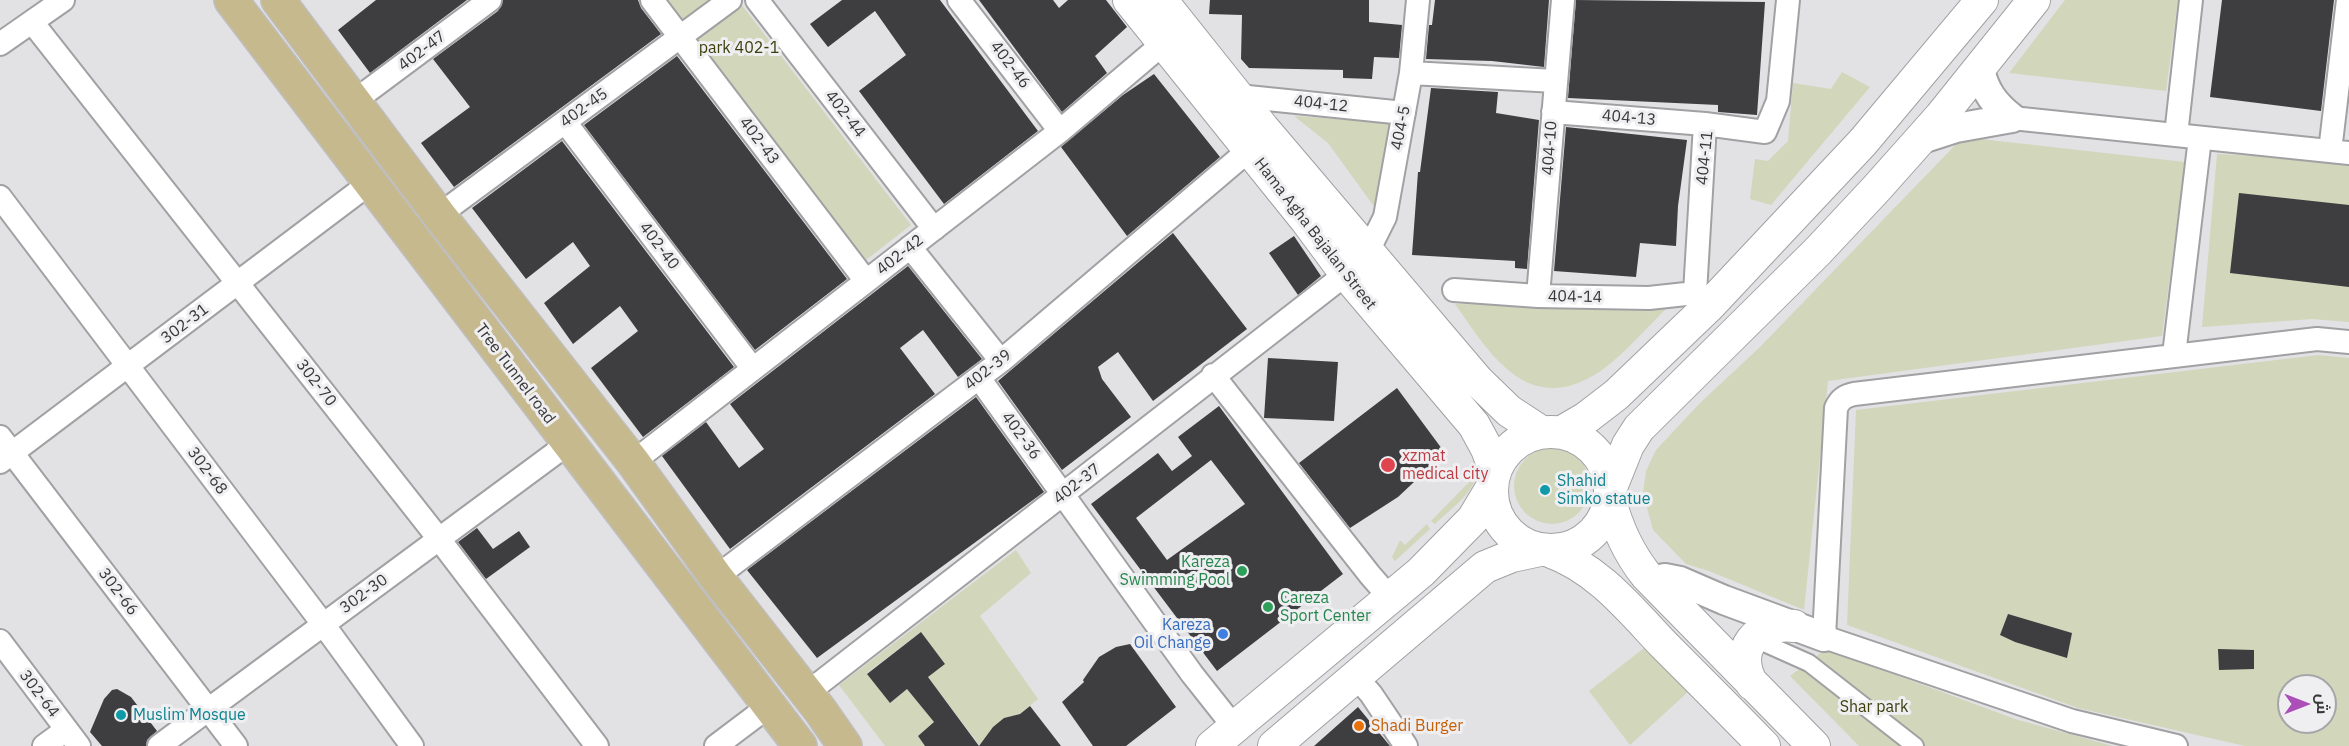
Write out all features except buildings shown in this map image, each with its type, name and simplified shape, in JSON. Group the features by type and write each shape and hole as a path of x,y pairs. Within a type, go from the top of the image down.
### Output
{"main road":[{"name":"Tree Tunnel road","path":"231,0 800,746"},
{"path":"278,0 439,214 633,462 716,577 807,693 845,746"},
{"name":"Hama Agha Bajalan Street","path":"1129,0 1249,150 1316,212 1368,251 1490,393 1517,417 1552,432"},
{"name":"Hama Agha Bajalan Street","path":"1161,0 1238,96 1316,212 1346,274 1474,425 1487,449 1493,480"},
{"path":"1274,746 1485,567 1512,556 1566,549 1582,542 1595,531 1605,516 1628,445 1646,420 1818,251 1922,139 1980,70 2034,0"},
{"path":"1223,736 1391,599 1463,531 1473,519 1493,480 1502,456 1513,445 1526,437 1552,432 1586,418 1616,395 1702,300 1863,142 1974,5"},
{"path":"1552,432 1587,443 1596,453 1609,477 1610,495 1617,525 1626,546 1651,581 1815,746"},
{"path":"1493,480 1493,506 1499,522 1510,535 1524,545 1579,564 1596,577 1764,746"},
{"path":"1752,684 1745,661 1746,653 1754,638 1765,629 1779,624 1794,626"}],"street":[{"path":"0,44 63,0"},
{"name":"402-47","path":"353,102 490,0"},
{"name":"402-43","path":"652,0 866,281"},
{"name":"402-45","path":"439,214 730,0"},
{"name":"402-44","path":"757,0 934,229"},
{"name":"402-46","path":"959,0 1060,131"},
{"name":"404-5","path":"1368,251 1386,217 1411,72 1418,0"},
{"name":"404-10","path":"1538,296 1563,0"},
{"name":"404-11","path":"1702,300 1705,124 1765,132 1778,101 1788,0"},
{"path":"2176,135 2191,0"},
{"path":"1922,139 1966,125 2012,118 2339,152 2348,0"},
{"name":"302-70","path":"32,22 439,539 597,746"},
{"name":"402-42","path":"633,462 1060,131 1152,53 1167,45"},
{"path":"1980,70 1986,91 1994,102 2012,118"},
{"path":"1411,72 1556,81"},
{"name":"404-12","path":"1238,96 1404,112"},
{"name":"404-13","path":"1553,112 1705,124"},
{"name":"402-40","path":"565,122 753,369"},
{"path":"2174,355 2200,138"},
{"name":"402-39","path":"716,577 1001,362 1249,150"},
{"name":"302-31","path":"4,451 128,366 370,183"},
{"name":"302-68","path":"0,197 323,624 412,746"},
{"path":"910,247 1001,362"},
{"name":"402-37","path":"807,693 1213,375 1346,274"},
{"name":"404-14","path":"1454,290 1538,296 1702,300"},
{"path":"1824,637 1836,408 1842,398 1854,394 2317,339 2349,342"},
{"path":"1213,375 1391,599"},
{"name":"402-36","path":"979,378 1192,674 1223,736"},
{"name":"302-30","path":"159,746 554,454 567,442"},
{"name":"302-66","path":"4,451 236,746"},
{"path":"1651,581 1665,578 1680,581 1824,637 2072,721 2176,746"},
{"path":"1754,638 1809,663 1916,746"},
{"name":"302-64","path":"0,641 72,738"},
{"path":"1356,677 1371,694 1406,746"},
{"path":"716,746 769,706"},
{"path":"44,746 72,738"}],"green space":[{"name":"park 402-1","path":"665,0 738,0 911,225 866,260"},
{"path":"2065,0 2178,0 2166,91 2009,73"},
{"path":"1842,72 1870,87 1771,205 1750,199 1755,159 1768,161 1788,141 1793,83 1831,89"},
{"path":"1294,116 1397,123 1386,223 1328,143"},
{"path":"1963,137 2185,162 2162,336 1828,381 1804,610 1709,571 1686,564 1653,530 1643,493 1646,471 1656,450 1699,404 1760,347"},
{"path":"2217,154 2349,161 2349,322 2312,319 2202,327"},
{"path":"1455,304 1667,308 1608,366 1574,384 1552,388 1532,384 1514,375 1483,343"},
{"path":"2318,355 2349,358 2349,746 2245,746 2078,708 1847,625 1856,410"},
{"path":"1552,448 1567,451 1579,459 1587,471 1590,486 1587,501 1579,513 1567,521 1552,524 1537,521 1525,513 1517,501 1514,486 1517,471 1525,459 1537,451"},
{"path":"1476,463 1477,472 1470,490 1435,524 1431,521 1471,480 1468,471"},
{"path":"1427,524 1430,529 1395,561 1392,557 1400,540 1405,545"},
{"path":"1016,550 1031,573 980,616 1038,699 1020,714 1004,718 980,746 928,677 945,664 921,632 867,673 890,703 907,689 934,722 918,736 925,746 885,746 839,685"},
{"path":"1644,648 1688,692 1630,745 1589,691"},
{"name":"Shar park","path":"1826,649 2015,719 2113,746 1859,746 1790,676"}],"place":[{"name":"xzmat medical city","path":"1388,465"},
{"name":"Shahid Simko statue","path":"1545,490"},
{"name":"Kareza Swimming Pool","path":"1242,571"},
{"name":"Careza Sport Center","path":"1268,607"},
{"name":"Kareza Oil Change","path":"1223,634"},
{"name":"Muslim Mosque","path":"121,715"},
{"name":"Shadi Burger","path":"1359,726"}]}
